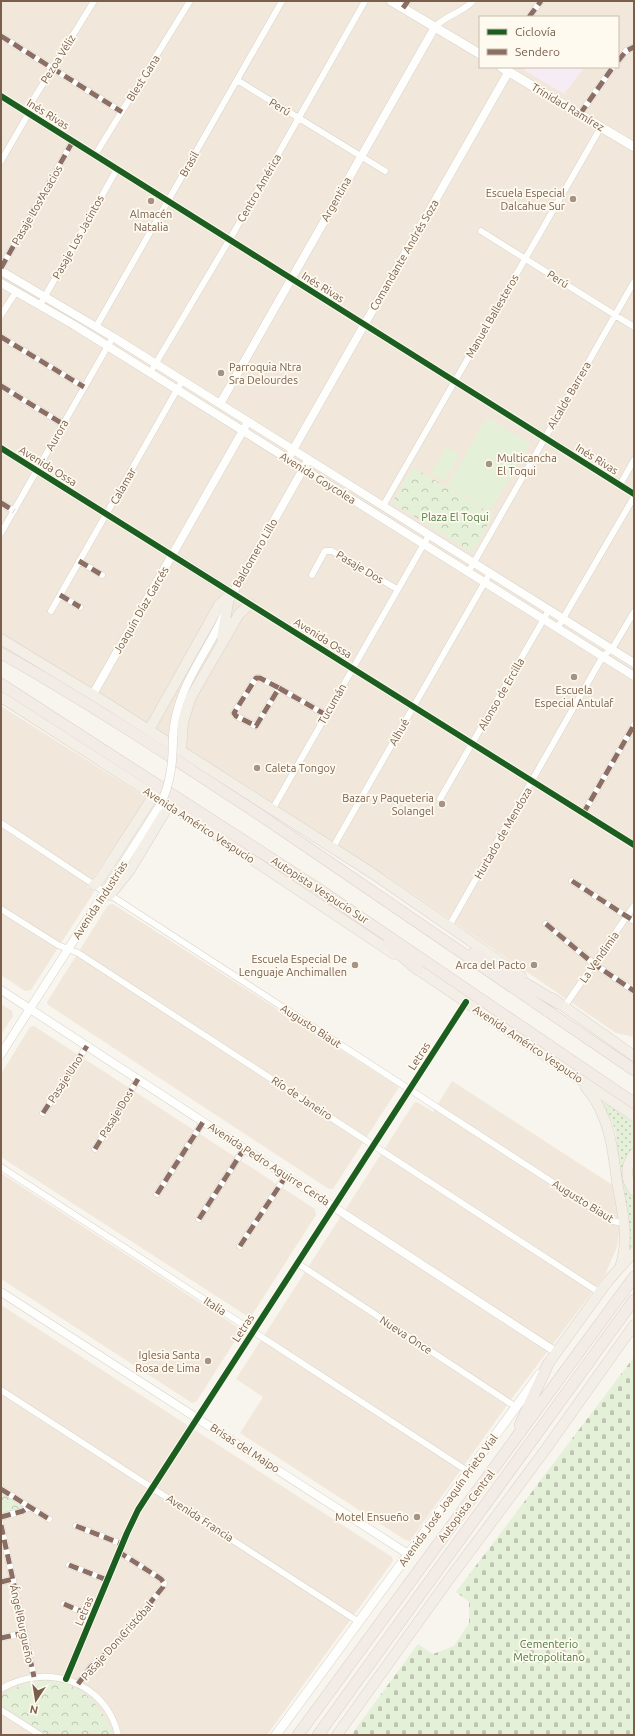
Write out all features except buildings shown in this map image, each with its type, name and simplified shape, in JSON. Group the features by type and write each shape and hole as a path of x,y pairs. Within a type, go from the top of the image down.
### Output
{"highway":[{"path":"1,653 85,702 183,764 634,1070"},
{"name":"Autopista Vespucio Sur","path":"1,684 320,890 634,1103"},
{"path":"320,890 394,948 418,970"},
{"path":"416,921 463,946 561,1005"},
{"name":"Autopista Central","path":"298,1735 634,1277"},
{"name":"Autopista Central","path":"318,1735 634,1300"},
{"path":"505,1454 530,1405 548,1364"}],"main road":[{"path":"391,1 406,5 434,27 479,53"},
{"name":"Trinidad Ramírez","path":"505,69 634,147"},
{"path":"148,730 219,605 232,593"},
{"path":"218,649 222,637 228,603"},
{"path":"181,751 183,722 187,705 194,689 242,611 250,604"},
{"path":"1,639 93,694 391,886 634,1056"},
{"name":"Avenida Américo Vespucio","path":"1,697 154,795 164,806 418,970 634,1116"},
{"path":"94,885 107,869 154,795"},
{"path":"107,894 130,870 164,806"},
{"path":"608,1038 634,1047"},
{"name":"Avenida José Joaquín Prieto Vial","path":"578,1078 597,1102 607,1127 624,1223 625,1245 620,1267"},
{"path":"634,1154 629,1162 627,1171 628,1181 634,1191"},
{"name":"Avenida José Joaquín Prieto Vial","path":"276,1735 556,1352 620,1267 634,1252"},
{"path":"337,1735 447,1582 543,1453 634,1325"}],"street":[{"name":"Pezoa Véliz","path":"1,161 27,113 28,108 94,1"},
{"name":"Blest Gana","path":"95,155 190,1"},
{"name":"Brasil","path":"96,327 282,1"},
{"name":"Centro América","path":"150,373 157,364 230,240 365,1"},
{"name":"Argentina","path":"215,413 434,27 445,18 462,10 473,1"},
{"path":"530,16 541,1"},
{"path":"1,36 122,112"},
{"path":"619,60 626,51 634,47"},
{"path":"580,114 612,68"},
{"name":"Comandante Andrés Soza","path":"288,459 365,325 505,69"},
{"name":"Perú","path":"237,80 385,171"},
{"name":"Inés Rivas","path":"1,96 634,494"},
{"name":"Manuel Ballesteros","path":"383,506 601,127"},
{"name":"Pasaje Los Acacios","path":"1,269 73,142"},
{"name":"Pasaje Los Jacintos","path":"40,305 117,169"},
{"name":"Perú","path":"481,231 634,327"},
{"name":"Avenida Goycolea","path":"1,269 157,364 634,663"},
{"name":"Alcalde Barrera","path":"468,571 634,282"},
{"name":"Avenida Goycolea","path":"1,283 40,305 304,468 634,676"},
{"path":"1,315 16,292"},
{"path":"1,337 84,387"},
{"name":"Aurora","path":"1,533 113,337"},
{"name":"Calamar","path":"51,611 182,381"},
{"path":"1,386 63,424"},
{"name":"Joaquín Díaz Garcés","path":"93,694 248,422"},
{"name":"Avenida Ossa","path":"1,448 634,845"},
{"name":"Baldomero Lillo","path":"164,806 166,791 172,772 175,716 182,694 217,628 232,593 309,460"},
{"path":"620,485 634,460"},
{"path":"558,628 634,497"},
{"path":"1,503 14,511"},
{"name":"Tucumán","path":"272,810 429,535"},
{"name":"Pasaje Dos","path":"312,576 325,551 332,550 397,589"},
{"path":"79,561 102,575"},
{"name":"Alhué","path":"332,849 490,573"},
{"path":"60,595 80,607"},
{"name":"Alonso de Ercilla","path":"440,799 549,610"},
{"path":"603,656 612,649 634,612"},
{"name":"Hurtado de Mendoza","path":"450,926 603,656"},
{"path":"279,688 257,726 252,726 234,714 256,678 260,678 279,688 326,715"},
{"path":"583,814 634,725"},
{"name":"Augusto Biaut","path":"1,823 107,894 609,1219 624,1223"},
{"path":"572,881 634,921"},
{"name":"Avenida Industrias","path":"1,1054 68,949 107,894"},
{"name":"La Vendimia","path":"561,1005 594,964 634,906"},
{"name":"Río de Janeiro","path":"1,909 58,946 78,953 600,1293"},
{"path":"546,924 594,964 634,991"},
{"name":"Avenida Pedro Aguirre Cerda","path":"1,990 556,1352"},
{"name":"Letras","path":"66,1679 135,1516 253,1330 466,1002"},
{"name":"Pasaje Uno","path":"43,1113 87,1046"},
{"name":"Pasaje Dos","path":"95,1149 138,1079"},
{"path":"157,1194 203,1122"},
{"path":"199,1220 244,1149"},
{"name":"Italia","path":"1,1167 469,1472"},
{"path":"240,1246 286,1176"},
{"name":"Nueva Once","path":"297,1263 516,1407"},
{"name":"Brisas del Maipo","path":"1,1292 408,1554"},
{"name":"Avenida Francia","path":"1,1390 359,1622"},
{"path":"1,1488 49,1519"},
{"path":"1,1516 23,1511 30,1507"},
{"name":"Ángel Burgueño","path":"1,1525 34,1677"},
{"path":"76,1526 122,1544"},
{"name":"Pasaje Don Cristóbal","path":"78,1684 91,1667 115,1646 163,1587 164,1583 161,1579 119,1552"},
{"path":"69,1565 107,1580"},
{"path":"1,1582 13,1579"},
{"path":"64,1604 92,1616"},
{"path":"1,1638 24,1633"},
{"path":"1,1689 17,1681 34,1677 49,1676 66,1679 78,1684 90,1692 104,1706 112,1719 118,1735"},
{"path":"1,1710 40,1735"}],"shaded area":[{"path":"1,1 634,1 634,1037 616,1033 388,877 84,683 1,636"},
{"path":"526,68 584,68 564,94 524,70"},
{"path":"1,706 147,798 87,887 94,892 31,990 25,991 1,975"},
{"path":"113,904 399,1087 333,1189 329,1189 48,1005 47,1002 108,905"},
{"path":"1,1004 12,1011 13,1016 1,1035"},
{"path":"34,1026 315,1209 316,1215 250,1318 1,1157 1,1074 30,1027"},
{"path":"452,1081 614,1186 620,1226 617,1247 605,1275 510,1401 410,1541 405,1540 240,1433 263,1397 236,1379 414,1103 417,1102 433,1112"},
{"path":"1,1173 242,1330 196,1402 192,1403 1,1279"},
{"path":"1,1305 392,1557 393,1561 267,1735 1,1735"}],"green space":[{"name":"Multicancha El Toqui","path":"487,418 530,443 490,511 447,486"},
{"path":"446,447 459,455 444,481 431,473"},
{"name":"Plaza El Toqui","path":"413,467 493,515 472,552 392,503"},
{"path":"602,1101 634,1122 634,1147 626,1160 634,1196 634,1248 628,1254 629,1229 615,1129"},
{"name":"Cementerio Metropolitano","path":"634,1357 634,1735 351,1735 418,1644 433,1654 454,1646 469,1623 469,1602 456,1592"},
{"path":"1,1492 20,1504 19,1511 1,1515"},
{"path":"51,1680 72,1686 90,1698 103,1714 112,1735 48,1735 1,1705 1,1696 12,1689 31,1682"}],"marked path":[{"path":"403,8 408,1"},
{"path":"530,16 541,1"},
{"path":"1,36 122,112"},
{"path":"619,60 626,51 634,47"},
{"path":"580,114 612,68"},
{"path":"1,268 73,141"},
{"path":"1,337 84,387"},
{"path":"1,386 63,424"},
{"path":"1,503 14,511"},
{"path":"79,561 102,575"},
{"path":"60,595 80,607"},
{"path":"256,678 260,678 279,688 256,726 236,716 234,713 256,678"},
{"path":"279,688 326,715"},
{"path":"583,814 634,725"},
{"path":"572,881 634,921"},
{"path":"546,924 594,964 634,991"},
{"path":"43,1113 87,1046"},
{"path":"95,1149 138,1079"},
{"path":"157,1194 203,1122"},
{"path":"199,1219 244,1149"},
{"path":"240,1246 286,1176"},
{"path":"1,1489 49,1519"},
{"path":"1,1517 23,1511 29,1507"},
{"path":"1,1525 34,1677"},
{"path":"76,1526 122,1544"},
{"path":"78,1684 91,1667 115,1646 163,1587 164,1583 161,1579 119,1552"},
{"path":"69,1565 107,1580"},
{"path":"1,1582 13,1579"},
{"path":"64,1604 92,1616"},
{"path":"1,1638 24,1633"}],"cycle path":[{"path":"1,96 634,494"},
{"path":"1,448 634,845"},
{"path":"66,1679 138,1510 466,1002"}],"place":[{"name":"Escuela Especial Dalcahue Sur","path":"573,199"},
{"name":"Almacén Natalia","path":"151,201"},
{"name":"Parroquia Ntra Sra Delourdes","path":"221,373"},
{"name":"Multicancha El Toqui","path":"489,464"},
{"name":"Escuela Especial Antulaf","path":"574,677"},
{"name":"Caleta Tongoy","path":"257,768"},
{"name":"Bazar y Paqueteria Solangel","path":"442,804"},
{"name":"Escuela Especial De Lenguaje Anchimallen","path":"355,965"},
{"name":"Arca del Pacto","path":"534,965"},
{"name":"Iglesia Santa Rosa de Lima","path":"208,1361"},
{"name":"Motel Ensueño","path":"417,1517"}]}
